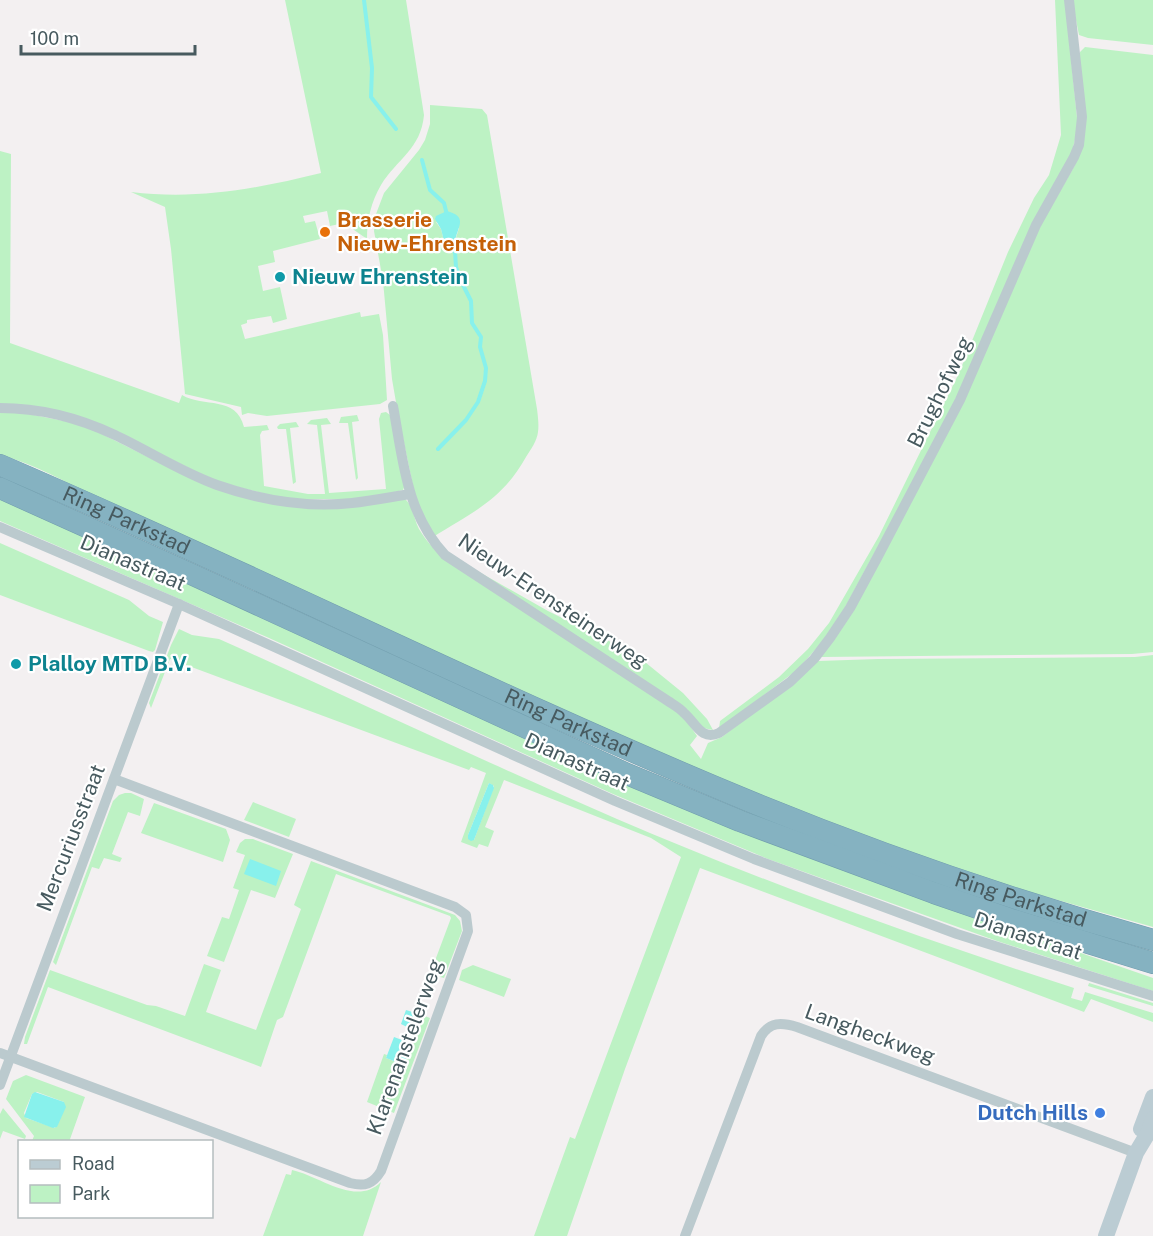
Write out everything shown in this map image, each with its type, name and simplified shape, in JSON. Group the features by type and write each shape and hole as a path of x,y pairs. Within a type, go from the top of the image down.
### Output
{"highway":[{"name":"Ring Parkstad","path":"0,465 521,702 747,801 922,867 1153,940"},
{"name":"Ring Parkstad","path":"0,488 606,765 731,818 1021,923 1153,963"}],"street":[{"name":"Brughofweg","path":"708,735 719,733 790,682 824,647 850,608 950,420 1036,225 1079,145 1082,117 1069,0"},
{"name":"Nieuw-Erensteinerweg","path":"393,406 410,494 422,525 445,555 668,701 685,713 700,732 708,735"},
{"path":"0,408 39,411 87,424 113,434 203,480 260,497 289,503 336,504 410,494"},
{"name":"Dianastraat","path":"0,527 179,604 604,796 753,860 957,934 1153,996"},
{"name":"Mercuriusstraat","path":"0,1085 5,1055 114,779 179,604"},
{"name":"Klarenanstelerweg","path":"5,1055 350,1183 364,1186 370,1184 381,1171 468,931 466,915 455,907 114,779"},
{"name":"Langheckweg","path":"685,1236 760,1036 770,1025 779,1023 797,1027 1138,1149"},
{"path":"1138,1149 1140,1131 1153,1097"},
{"path":"1106,1236 1138,1149 1153,1119"}],"green space":[{"path":"285,0 406,0 424,115 418,137 378,191 370,211 367,239 344,223 330,226 327,211 303,216 305,223 315,221 320,239 273,251 275,262 258,266 263,291 280,287 287,319 273,323 271,316 247,320 247,323 241,325 245,339 360,312 361,317 379,314 383,335 387,400 380,404 267,416 248,413 242,415 241,407 185,394 165,207 131,192 179,195 226,192 321,173"},
{"path":"1055,0 1065,0 1078,127 1072,152 943,426 843,611 823,641 797,670 719,729 720,721 779,677 808,649 829,623 879,536 959,373 1008,252 1034,198 1049,175 1061,135"},
{"path":"1072,0 1153,0 1153,45 1079,35"},
{"path":"1085,47 1153,55 1153,652 821,657 850,615 1043,221 1075,165 1080,52"},
{"path":"430,105 482,109 487,115 538,424 534,445 517,472 497,495 433,537 417,505 398,414 392,379 383,281 374,231 376,214 384,193 419,150 430,124","holes":["436,222 459,228 455,241 457,254 445,245 441,229"]},
{"path":"0,151 11,154 10,343 179,403 182,395 227,406 240,417 244,427 267,425 269,430 262,431 260,435 264,486 308,494 325,494 317,425 307,424 311,420 327,418 331,424 321,425 329,493 386,489 379,419 381,413 386,412 390,415 405,485 403,490 365,499 286,499 217,482 118,433 0,405"},
{"path":"0,411 14,411 84,425 192,479 284,505 405,499 422,533 445,559 683,716 697,736 690,745 701,759 708,743 722,737 818,661 1153,655 1153,927 973,876 714,778 96,499 38,468 0,455"},
{"path":"357,415 359,421 352,422 358,478 356,480 348,423 339,423 341,417"},
{"path":"296,422 299,427 290,428 296,482 293,484 286,429 277,427 280,424"},
{"path":"0,498 508,729 1026,934 1153,978 1153,991 997,941 768,859 613,794 269,638 0,521"},
{"path":"0,543 129,600 149,616 163,622 155,650 149,651 0,595"},
{"path":"458,560 548,611 640,658 683,693 707,719 713,730 703,728"},
{"path":"179,629 192,635 219,639 517,775 673,843 843,909 1074,988 1071,998 1082,1001 1085,992 1153,1013 1153,1022 1091,999 1084,1012 700,868 625,1069 567,1236 534,1236 570,1137 575,1139 681,857 651,838 504,780 485,827 494,831 488,847 479,844 477,848 461,842 486,773 471,767 469,770 170,659 151,708 149,703","holes":["489,783 494,786 474,840 468,835"]},
{"path":"125,793 131,793 144,799 140,816 128,812 112,854 122,858 120,862 104,858 99,869 92,867 56,965 53,962 113,801"},
{"path":"253,802 296,819 289,837 244,820"},
{"path":"154,803 226,829 230,840 223,862 141,833"},
{"path":"245,839 253,839 293,854 275,898 251,890 224,962 207,956 222,917 229,919 239,890 233,888 245,855 236,852 240,843"},
{"path":"311,861 455,915 460,921 462,931 444,978 430,974 450,916 336,874 283,1017 277,1020 261,1067 48,987 27,1044 24,1044 50,970 147,1005 185,1016 204,964 221,970 206,1012 256,1030 301,909 294,905"},
{"path":"473,965 511,979 504,997 459,980 462,970"},
{"path":"1089,983 1153,1003 1153,1006 1088,986"},
{"path":"422,1015 430,1018 394,1113 367,1102 384,1054 387,1055 386,1058 404,1065"},
{"path":"26,1075 85,1097 70,1140 32,1140 34,1136 6,1099 13,1081","holes":["37,1092 64,1102 55,1128 26,1118 24,1113 32,1094"]},
{"path":"3,1108 26,1136 25,1139 3,1131 0,1139 0,1114"},
{"path":"292,1170 349,1191 360,1192 371,1189 381,1182 363,1236 263,1236 286,1174 291,1175"}],"water":[{"path":"447,211 454,213 460,219 455,244 456,256 445,245 441,229 435,219 436,216"},
{"path":"489,783 494,788 474,840 471,841 468,835"},
{"path":"250,859 281,871 276,886 244,874"},
{"path":"406,1010 422,1015 404,1065 386,1058 394,1037 402,1040 404,1036 410,1038 411,1034 406,1031 407,1027 401,1024"},
{"path":"35,1092 64,1102 66,1107 57,1127 53,1128 24,1117 32,1094"}],"waterway":[{"path":"364,0 372,68 371,97 396,129"},
{"path":"422,160 430,190 444,203 447,215"},
{"path":"438,449 466,420 478,402 485,381 486,368 480,347 481,337 472,323 471,301 456,267 455,251"}],"place":[{"name":"Brasserie Nieuw-Ehrenstein","path":"325,232"},
{"name":"Nieuw Ehrenstein","path":"280,277"},
{"name":"Plalloy MTD B.V.","path":"16,664"},
{"name":"Dutch Hills","path":"1100,1113"}]}
